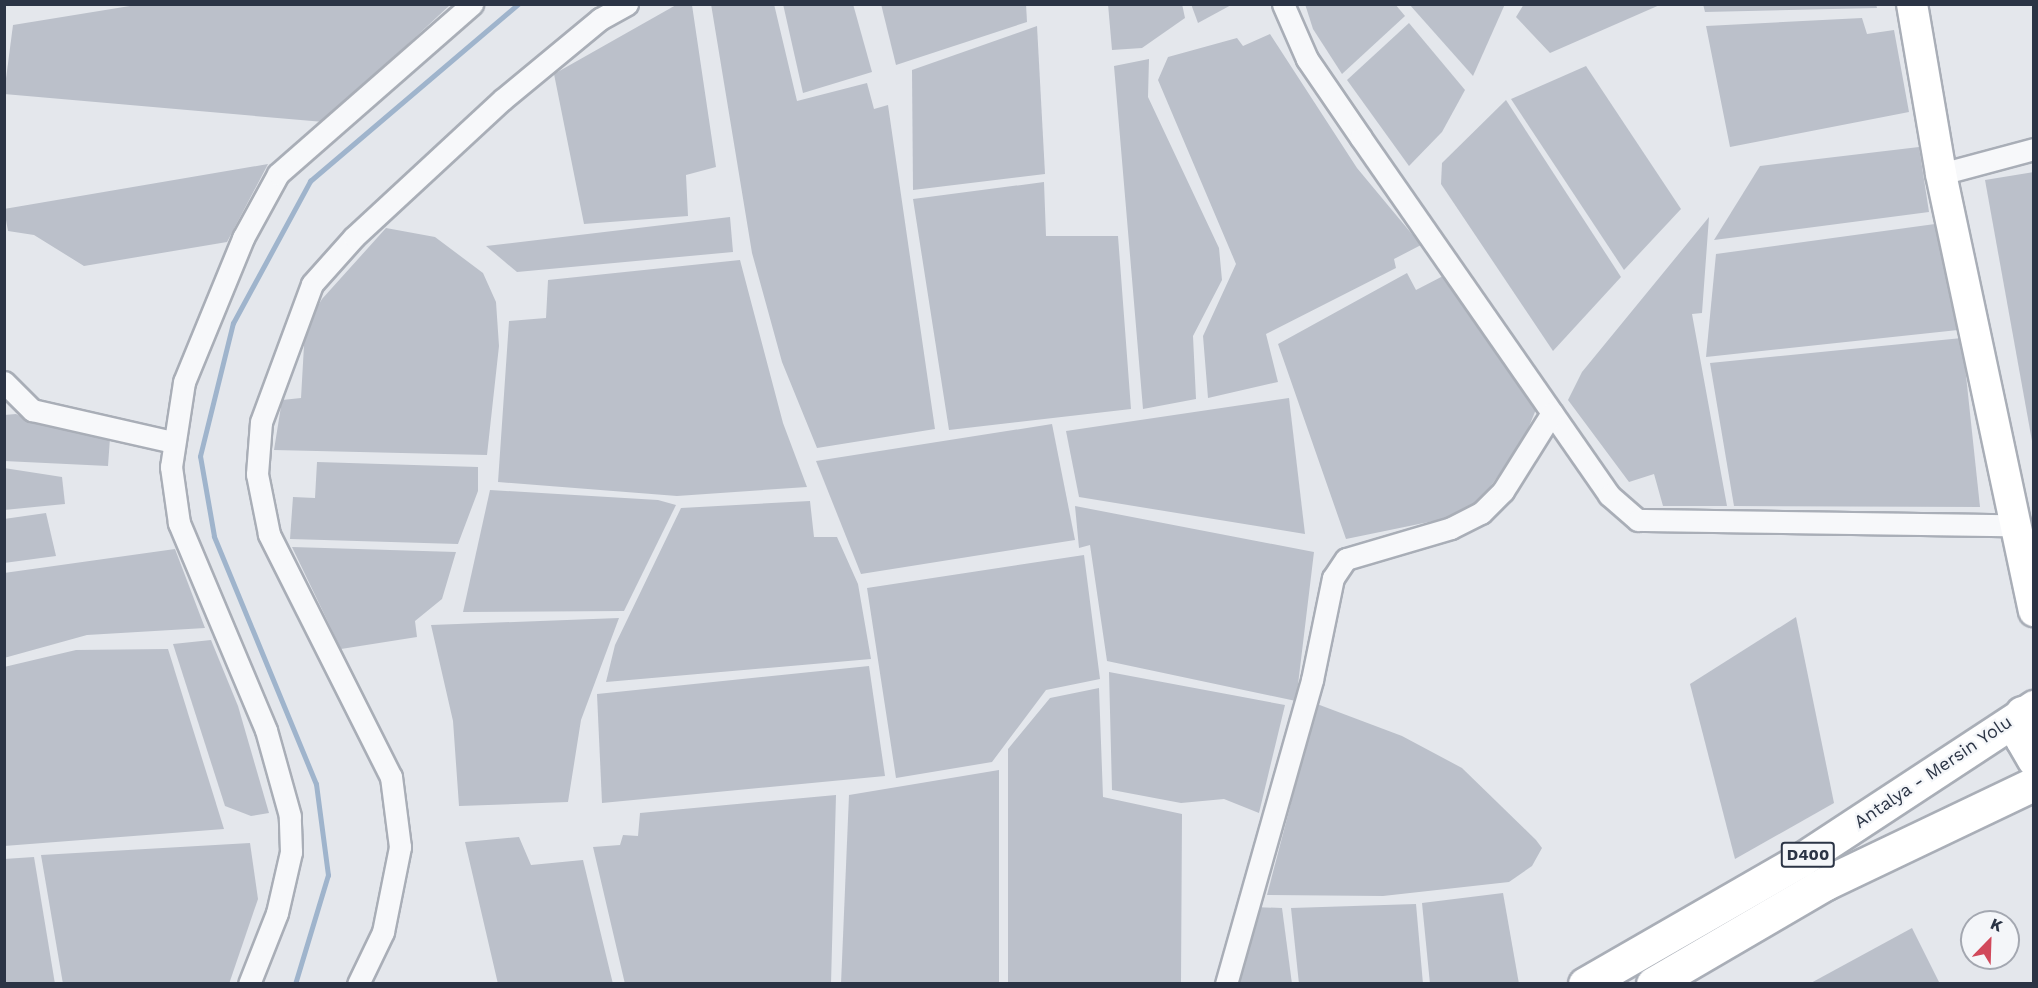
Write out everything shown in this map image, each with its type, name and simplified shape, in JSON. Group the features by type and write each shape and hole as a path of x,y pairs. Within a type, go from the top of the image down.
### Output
{"highway":[{"path":"2030,704 2022,739 2034,760"},
{"name":"Antalya - Mersin Yolu","path":"1585,984 1801,860 2030,704"},
{"name":"D400","path":"1653,984 1826,883 2034,784"}],"street":[{"path":"249,984 278,913 291,852 290,816 266,730 179,523 173,442 184,382 243,238 278,174 472,4"},
{"path":"358,984 383,932 400,847 391,777 269,534 257,474 261,422 290,332 312,284 354,237 502,100 600,19 627,4"},
{"path":"1282,4 1307,58 1609,495 1638,520 2014,525"},
{"path":"1912,4 1941,174 2034,611"},
{"path":"1941,174 2034,149"},
{"path":"4,382 32,410 173,442"},
{"path":"1226,984 1312,680 1333,578 1346,559 1451,528 1481,513 1503,490 1552,412"}],"building":[{"path":"711,4 774,4 797,101 867,83 874,109 888,105 935,429 817,448 782,362 752,253"},
{"path":"783,4 853,4 872,72 803,93"},
{"path":"881,4 1026,4 1027,22 896,65"},
{"path":"1108,4 1182,4 1185,18 1142,48 1112,50"},
{"path":"1191,4 1233,4 1198,23"},
{"path":"1305,4 1395,4 1405,16 1342,74 1313,29"},
{"path":"1409,4 1505,4 1473,76"},
{"path":"1524,4 1662,4 1550,53 1516,17"},
{"path":"1703,4 1876,4 1877,8 1705,12"},
{"path":"136,5 450,5 324,122 4,94 13,25"},
{"path":"676,5 692,5 716,167 686,175 688,216 584,224 554,74"},
{"path":"1862,18 1867,34 1894,30 1909,112 1730,147 1706,26"},
{"path":"1409,23 1465,90 1442,132 1409,166 1347,80"},
{"path":"1037,26 1045,174 913,190 912,70"},
{"path":"1270,34 1357,168 1421,245 1394,259 1396,268 1266,334 1278,382 1208,398 1203,336 1236,264 1158,80 1168,57 1237,38 1243,46"},
{"path":"1149,59 1148,97 1219,248 1222,280 1193,336 1196,399 1143,409 1114,66"},
{"path":"1586,66 1681,209 1624,270 1511,99"},
{"path":"1506,100 1621,277 1553,351 1441,184 1442,163"},
{"path":"1919,147 1929,212 1714,240 1760,166"},
{"path":"268,164 227,242 84,266 34,235 8,231 4,209"},
{"path":"2034,172 2034,441 2032,441 1985,180"},
{"path":"1044,182 1046,236 1118,236 1131,409 949,430 913,199"},
{"path":"730,217 733,252 517,272 486,246"},
{"path":"1709,217 1702,313 1692,314 1727,506 1663,506 1654,474 1629,482 1568,400 1582,372"},
{"path":"1935,224 1958,330 1706,357 1716,254"},
{"path":"386,228 435,237 483,273 496,302 499,346 487,455 274,450 282,400 301,398 305,328 322,299"},
{"path":"740,260 783,423 807,487 677,496 498,482 509,321 546,318 548,280"},
{"path":"1407,273 1416,290 1445,275 1537,407 1523,441 1485,494 1458,516 1346,539 1278,344"},
{"path":"1962,338 1980,507 1734,506 1710,363"},
{"path":"1289,398 1305,534 1079,497 1066,431"},
{"path":"16,414 32,422 110,438 108,466 4,461 4,415"},
{"path":"1052,424 1075,540 861,574 816,461"},
{"path":"317,462 478,467 478,491 458,544 290,539 293,497 315,498"},
{"path":"4,468 62,477 65,504 4,510"},
{"path":"490,490 658,500 676,505 624,611 463,612"},
{"path":"810,501 814,537 837,537 858,584 871,659 606,682 615,645 681,508"},
{"path":"1075,506 1314,552 1296,701 1107,661 1090,545 1079,548"},
{"path":"46,513 56,556 4,563 4,519"},
{"path":"292,547 456,552 442,599 415,621 417,637 341,649"},
{"path":"175,549 205,628 87,635 4,658 4,573"},
{"path":"1084,555 1100,679 1046,690 992,762 896,778 867,588"},
{"path":"1796,617 1834,803 1735,859 1690,684"},
{"path":"619,618 581,720 568,802 459,806 453,721 431,625"},
{"path":"211,640 238,706 269,813 251,816 225,806 173,644"},
{"path":"168,649 224,829 4,846 4,667 76,650"},
{"path":"869,666 885,776 602,803 597,694"},
{"path":"1109,672 1285,705 1259,813 1224,799 1181,803 1112,790"},
{"path":"1099,688 1103,797 1182,814 1181,984 1008,984 1008,749 1050,698"},
{"path":"1317,704 1402,736 1462,768 1542,848 1532,866 1509,882 1383,896 1267,895"},
{"path":"999,770 999,984 841,984 849,795"},
{"path":"836,795 831,984 625,984 593,847 620,845 623,835 638,836 640,813"},
{"path":"519,837 531,865 583,860 613,984 498,984 465,842"},
{"path":"250,843 258,899 229,984 63,984 41,855"},
{"path":"34,857 55,984 4,984 4,859"},
{"path":"1503,893 1519,984 1430,984 1422,903"},
{"path":"1416,904 1423,984 1299,984 1291,908"},
{"path":"1253,907 1282,908 1292,984 1234,984"},
{"path":"1912,928 1940,984 1809,984"}],"waterway":[{"path":"295,984 328,875 316,784 214,536 200,456 233,323 310,181 518,4"}]}
